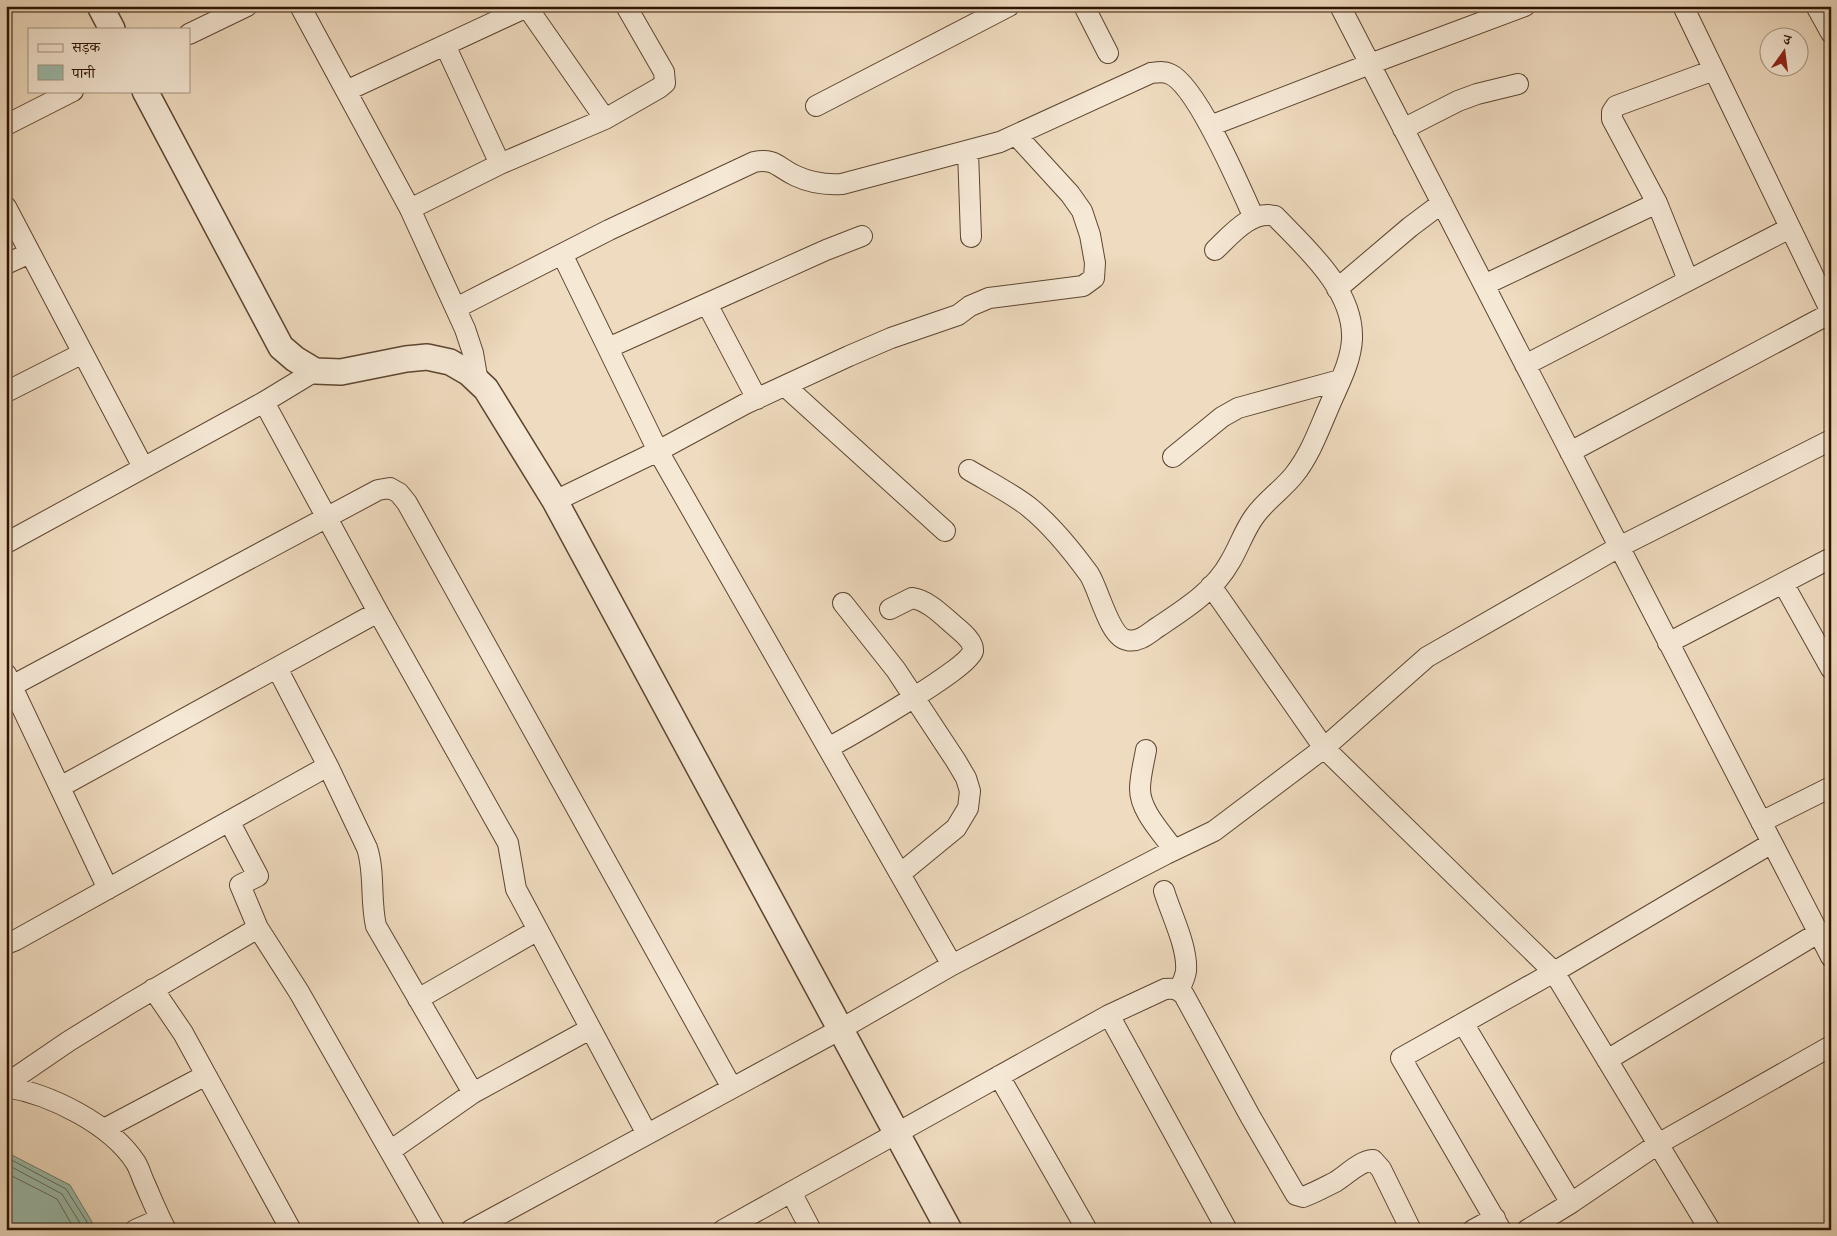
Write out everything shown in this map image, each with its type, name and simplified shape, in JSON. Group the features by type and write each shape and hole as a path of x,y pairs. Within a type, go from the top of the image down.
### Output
{"street":[{"path":"100,6 111,28"},
{"path":"190,34 247,6"},
{"path":"300,6 410,210 456,308 473,353 478,382"},
{"path":"410,210 500,164 605,119 665,83 666,78 662,67 626,6"},
{"path":"816,106 1009,6"},
{"path":"1084,6 1108,53"},
{"path":"1340,6 1831,957"},
{"path":"1210,126 1524,6"},
{"path":"1570,452 1831,312 1683,6"},
{"path":"1816,6 1831,33"},
{"path":"346,91 528,7 605,119"},
{"path":"445,45 500,164"},
{"path":"1688,280 1657,203 1612,119 1612,112 1616,106 1714,70"},
{"path":"456,308 609,230 754,162 765,160 774,163 796,176 812,182 826,185 842,184 1000,142 1151,73 1171,74 1191,95 1210,126 1254,218"},
{"path":"1403,129 1458,101 1477,94 1518,84"},
{"path":"6,125 71,92"},
{"path":"146,92 281,347 295,359 316,371 341,372 406,358 426,357 450,362 470,373 486,389 555,501 949,1230"},
{"path":"555,501 658,451 757,399 890,338 958,315 970,306 989,298 1083,286 1094,278 1095,263 1090,235 1082,211 1070,194 1016,136"},
{"path":"968,151 971,237"},
{"path":"1337,289 1410,227 1442,203"},
{"path":"1484,285 1657,203"},
{"path":"6,207 143,467"},
{"path":"969,470 1028,506 1049,526 1090,575 1114,630 1124,640 1140,639 1196,601 1230,563 1254,517 1304,463 1340,380 1350,353 1352,338 1346,308 1329,274 1275,216 1261,215 1254,218 1231,234 1215,250"},
{"path":"1525,365 1790,228"},
{"path":"608,348 826,250 862,236"},
{"path":"6,264 30,253"},
{"path":"562,254 658,451 952,965"},
{"path":"707,304 757,399"},
{"path":"6,392 83,353"},
{"path":"6,543 264,402 316,371"},
{"path":"1173,457 1222,417 1238,408 1340,380"},
{"path":"784,386 945,531"},
{"path":"264,402 378,612 508,843 516,889 647,1134"},
{"path":"471,1230 841,1029 952,965 1214,831 1324,748 1427,657 1619,547 1831,440"},
{"path":"108,889 8,683 378,490 390,488 399,493 407,502 732,1088"},
{"path":"1668,643 1831,558"},
{"path":"1783,583 1831,669"},
{"path":"1211,586 1324,748 1554,972 1710,1230"},
{"path":"828,748 912,698 963,664 973,650 972,645 956,627 925,602 918,599 907,599 890,608"},
{"path":"843,603 896,670 912,698 956,761 966,778 970,792 968,808 956,828 900,874"},
{"path":"60,787 378,612"},
{"path":"278,668 367,848 371,860 372,909 376,926 473,1093"},
{"path":"1146,750 1140,790 1142,799 1150,816 1174,850"},
{"path":"6,944 328,766"},
{"path":"1761,822 1831,786"},
{"path":"229,821 258,876 240,886 258,928 299,992 435,1230"},
{"path":"1473,1230 1498,1224 1401,1058 1554,972 1772,843"},
{"path":"1164,891 1183,947 1186,962 1186,972 1179,990"},
{"path":"6,1085 69,1041 258,928"},
{"path":"418,999 538,930"},
{"path":"1607,1060 1818,933"},
{"path":"722,1230 1109,1015 1165,988 1179,990 1184,995 1250,1116 1296,1195 1303,1197 1337,1181 1367,1161 1373,1160 1381,1169 1411,1230"},
{"path":"154,989 183,1033 291,1230"},
{"path":"1109,1015 1227,1230"},
{"path":"1463,1023 1571,1203"},
{"path":"390,1151 473,1093 590,1029"},
{"path":"1527,1230 1571,1203 1658,1144 1831,1046"},
{"path":"104,1129 206,1075"},
{"path":"999,1076 1086,1230"},
{"path":"6,1085 26,1090 88,1118 104,1129 136,1163 163,1224 136,1230"},
{"path":"790,1192 811,1230"}],"water":[{"path":"6,1152 70,1185 92,1222 91,1230 6,1230"}]}
